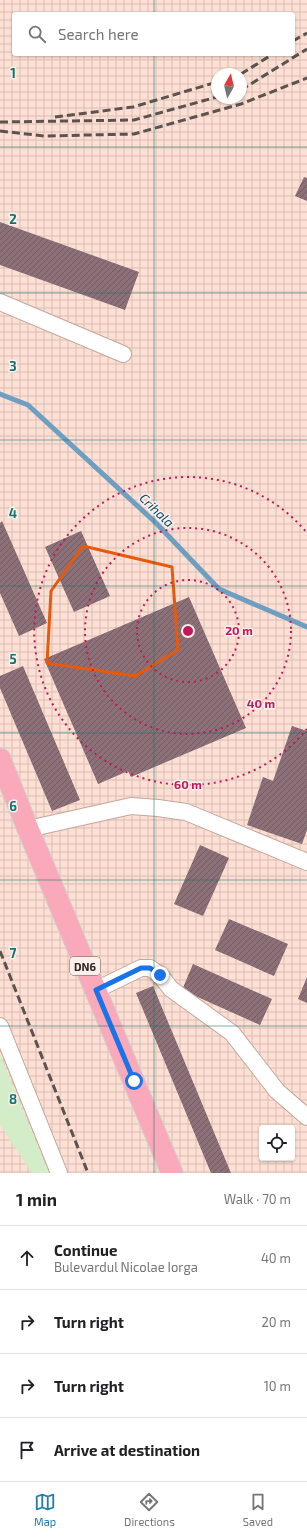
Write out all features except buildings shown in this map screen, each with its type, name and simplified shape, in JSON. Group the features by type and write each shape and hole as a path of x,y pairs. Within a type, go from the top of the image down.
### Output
{"main road":[{"name":"DN6","path":"0,759 172,1173"}],"street":[{"path":"0,302 123,354"},
{"path":"28,829 131,806 158,808 186,812 307,862"},
{"path":"96,990 141,968 150,968 160,975 171,989 232,1033 277,1091 307,1117"},
{"path":"0,1026 59,1173"}],"highlighted area":[{"path":"83,546 172,567 178,650 135,676 47,663 51,591"}],"shaded area":[{"path":"0,0 307,0 307,1173 0,1173"}],"green space":[{"path":"0,1055 49,1173 32,1173 0,1125"}],"waterway":[{"name":"Crihala","path":"0,394 28,405 156,523 219,589 307,627"}],"railway":[{"path":"295,40 307,33"},
{"path":"247,86 307,49"},
{"path":"247,70 270,56"},
{"path":"0,131 44,136 134,134 241,104 307,78"},
{"path":"55,117 133,107 211,84"},
{"path":"0,122 134,120 211,99"},
{"path":"0,951 88,1173"}],"route":[{"path":"134,1081 96,990 141,968 150,968 160,975"}]}
